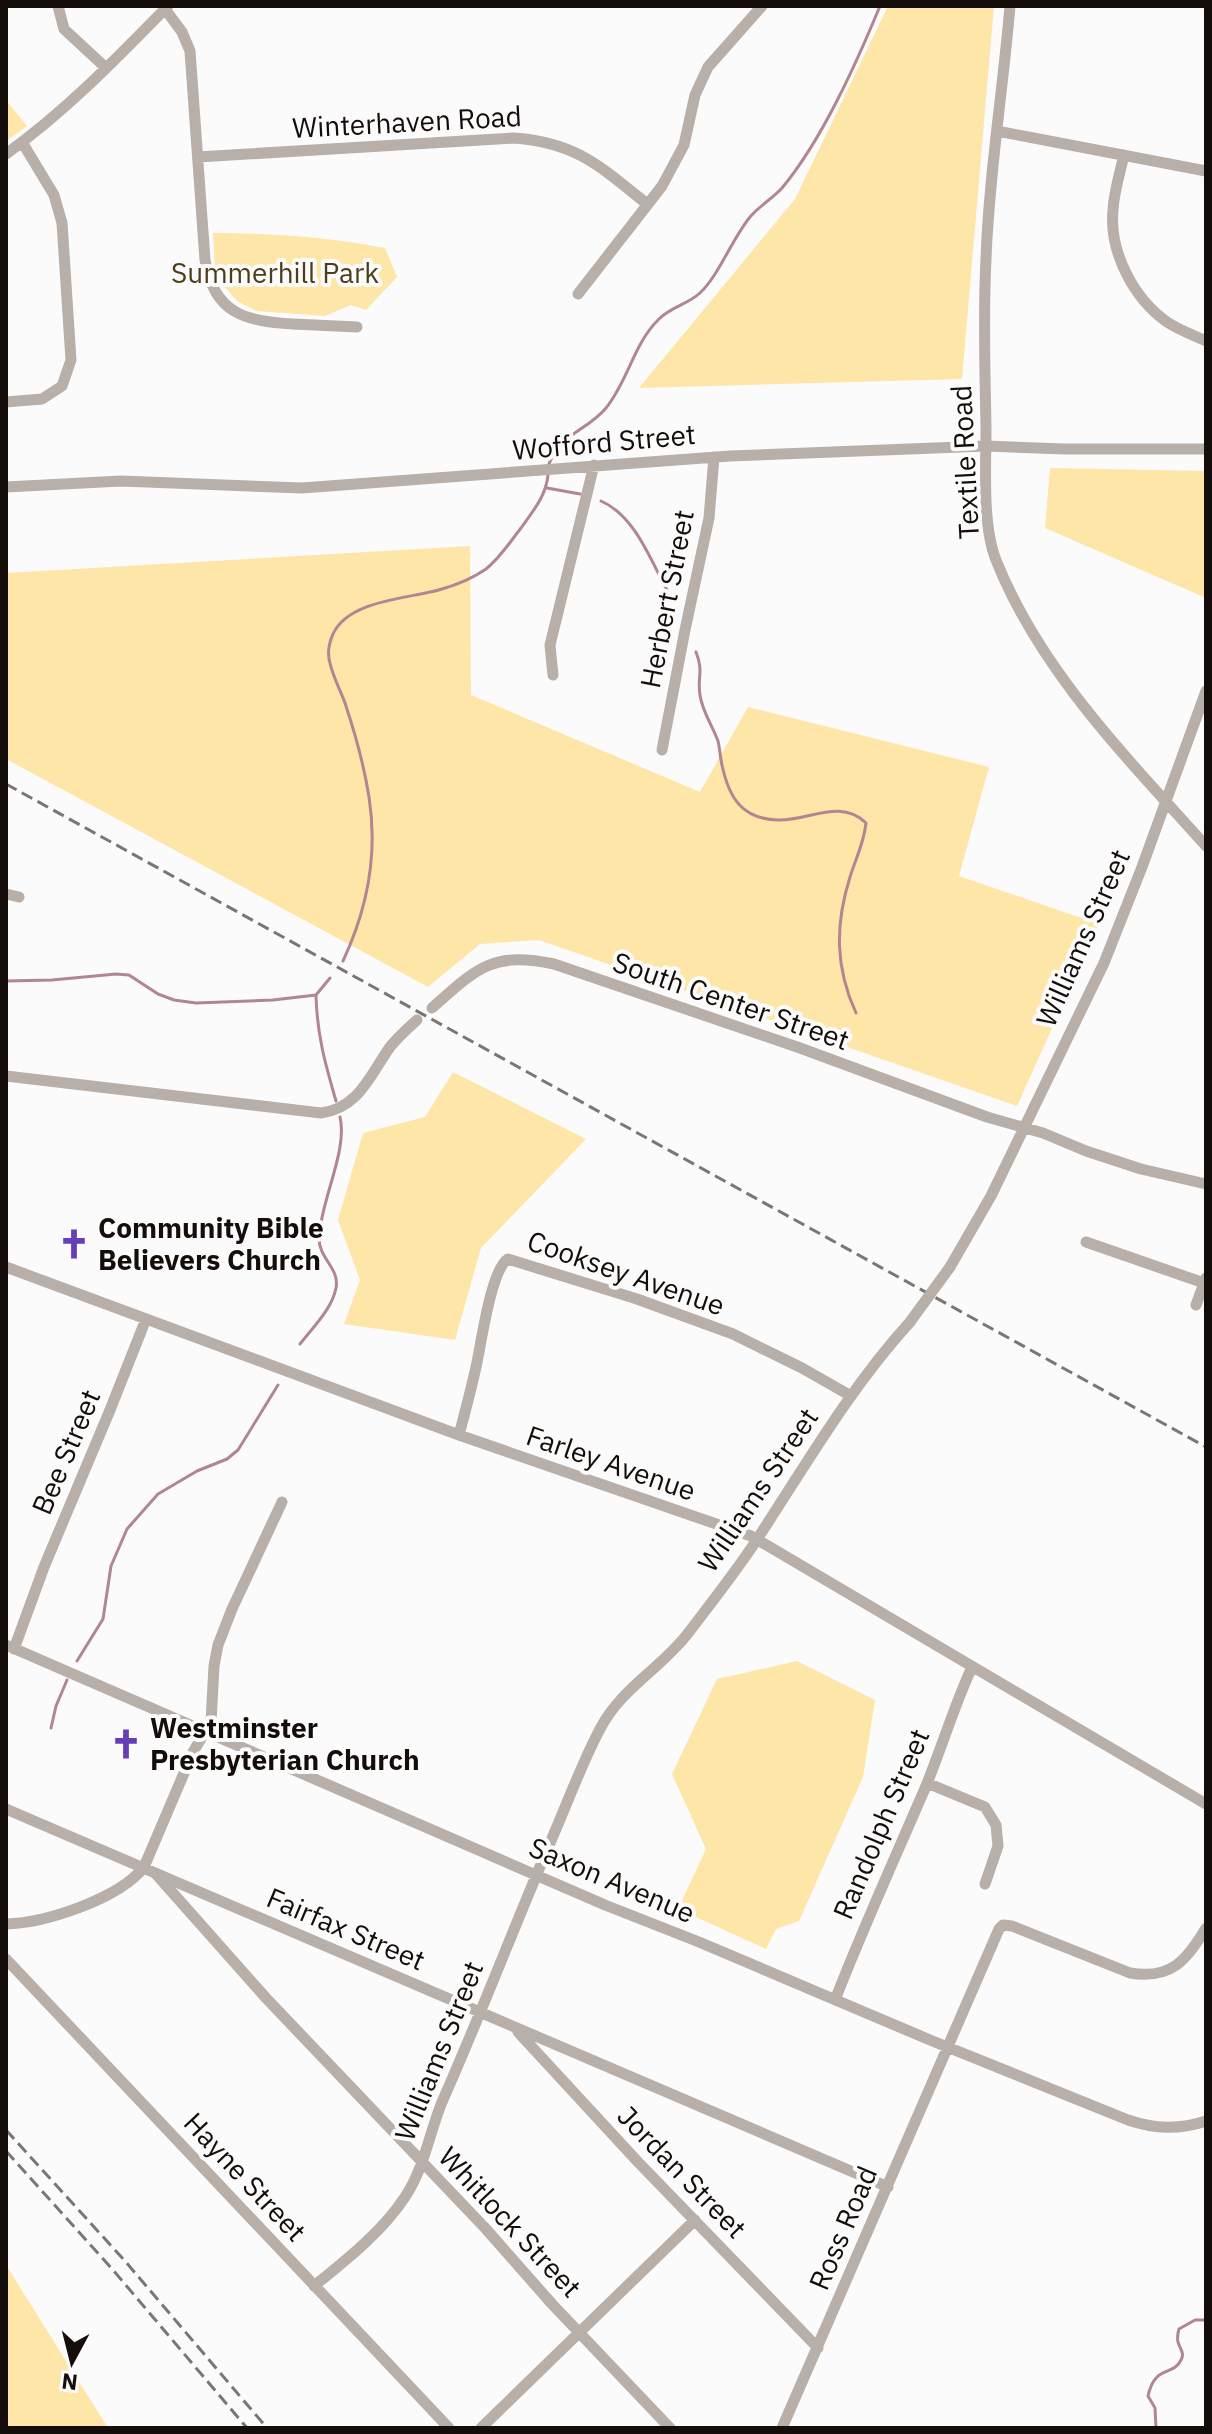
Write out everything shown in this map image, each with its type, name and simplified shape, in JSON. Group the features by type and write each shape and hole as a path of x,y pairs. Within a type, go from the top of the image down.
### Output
{"street":[{"path":"58,6 64,29 106,68"},
{"path":"578,294 675,166 684,145 695,95 708,67 762,6"},
{"name":"Textile Road","path":"1010,6 986,257 986,446 991,543 1012,593 1078,699 1206,846"},
{"path":"6,154 64,108 166,8 190,51 205,260 211,283 223,302 242,317 265,322 357,327"},
{"path":"997,131 1206,171"},
{"name":"Winterhaven Road","path":"198,157 535,139 577,152 647,204"},
{"path":"6,402 42,399 62,386 71,360 62,223 54,195 22,142"},
{"path":"1124,155 1113,209 1113,227 1116,245 1129,278 1158,315 1206,341"},
{"name":"Wofford Street","path":"6,487 162,481 302,488 714,457 986,446 1206,449"},
{"name":"Herbert Street","path":"662,750 709,518 714,457"},
{"path":"553,675 550,645 594,465"},
{"name":"Williams Street","path":"314,2286 394,2212 411,2189 436,2117 607,1716 631,1687 675,1650 756,1540 851,1396 950,1267 991,1196 1104,963 1206,691"},
{"path":"1183,821 1206,829"},
{"path":"6,894 19,897"},
{"name":"South Center Street","path":"432,1008 460,983 486,966 517,958 536,960 800,1048 1141,1169 1206,1184"},
{"path":"6,1076 321,1113 338,1109 356,1097 392,1045 417,1020"},
{"path":"1086,1242 1205,1280 1196,1305"},
{"name":"Cooksey Avenue","path":"459,1435 484,1323 501,1266 508,1259 637,1299 733,1334 851,1396"},
{"name":"Farley Avenue","path":"6,1267 459,1435 745,1534 1206,1804"},
{"name":"Bee Street","path":"10,1647 146,1319"},
{"path":"6,1924 57,1916 105,1895 149,1869 168,1808 211,1719 218,1645 282,1502"},
{"name":"Saxon Avenue","path":"10,1647 537,1875 947,2047 1144,2125 1178,2128 1206,2121"},
{"name":"Randolph Street","path":"835,2000 871,1907 927,1783 972,1667"},
{"path":"927,1783 985,1807 996,1825 998,1846 985,1884"},
{"name":"Fairfax Street","path":"6,1809 888,2187"},
{"name":"Whitlock Street","path":"149,1869 670,2428"},
{"name":"Ross Road","path":"782,2428 999,1929 1003,1925 1012,1926 1130,1973 1143,1975 1168,1970 1184,1960 1206,1928"},
{"name":"Hayne Street","path":"6,1959 449,2428"},
{"name":"Jordan Street","path":"514,2027 818,2348"},
{"path":"481,2428 695,2220"}],"green space":[{"path":"888,6 994,6 962,379 639,388 795,199"},
{"path":"6,100 27,126 6,141"},
{"name":"Summerhill Park","path":"213,233 299,236 385,248 397,277 366,310 351,305 325,316 256,311 237,301 223,285 215,267"},
{"path":"1050,468 1206,471 1206,598 1045,528"},
{"path":"470,546 471,695 700,792 748,707 989,767 959,876 1099,924 1017,1106 539,940 480,944 428,987 6,759 6,573"},
{"path":"453,1072 586,1139 481,1248 455,1340 344,1324 360,1280 338,1220 363,1133 425,1117"},
{"path":"797,1661 875,1700 863,1777 799,1921 776,1929 766,1949 678,1909 706,1849 672,1774 717,1679"},
{"path":"6,2265 108,2428 6,2428"}],"waterway":[{"path":"548,467 558,447 606,408 650,329 664,315 700,293 750,217 782,188 797,169 837,101 880,6"},
{"path":"343,961 364,902 372,840 367,785 359,749 329,659 332,637 341,622 366,607 447,587 486,569 505,550 542,497 548,475"},
{"path":"547,488 580,494"},
{"path":"601,501 613,508 632,528 667,590"},
{"path":"696,652 700,665 701,701 718,741 729,787 739,804 746,811 766,819 790,819 835,811 846,812 866,823 845,895 840,929 844,979 856,1013"},
{"path":"6,981 129,975 158,994 196,1003 316,995"},
{"path":"330,978 316,995 322,1049 336,1101"},
{"path":"300,1344 326,1310 336,1288 335,1275 322,1251 319,1237 340,1144 340,1117"},
{"path":"77,1661 103,1619 111,1566 127,1529 158,1494 197,1471 227,1459 238,1450 278,1385"},
{"path":"51,1728 67,1680"},
{"path":"1156,2428 1155,2408 1148,2396 1151,2386 1159,2375 1178,2365 1182,2358 1179,2329 1195,2320 1206,2320"}],"railway":[{"path":"6,784 1206,1447"},
{"path":"6,2130 125,2261 267,2428"},
{"path":"6,2151 113,2270 247,2428"}],"place":[{"name":"Community Bible Believers Church","path":"74,1244"},
{"name":"Westminster Presbyterian Church","path":"126,1744"}]}
